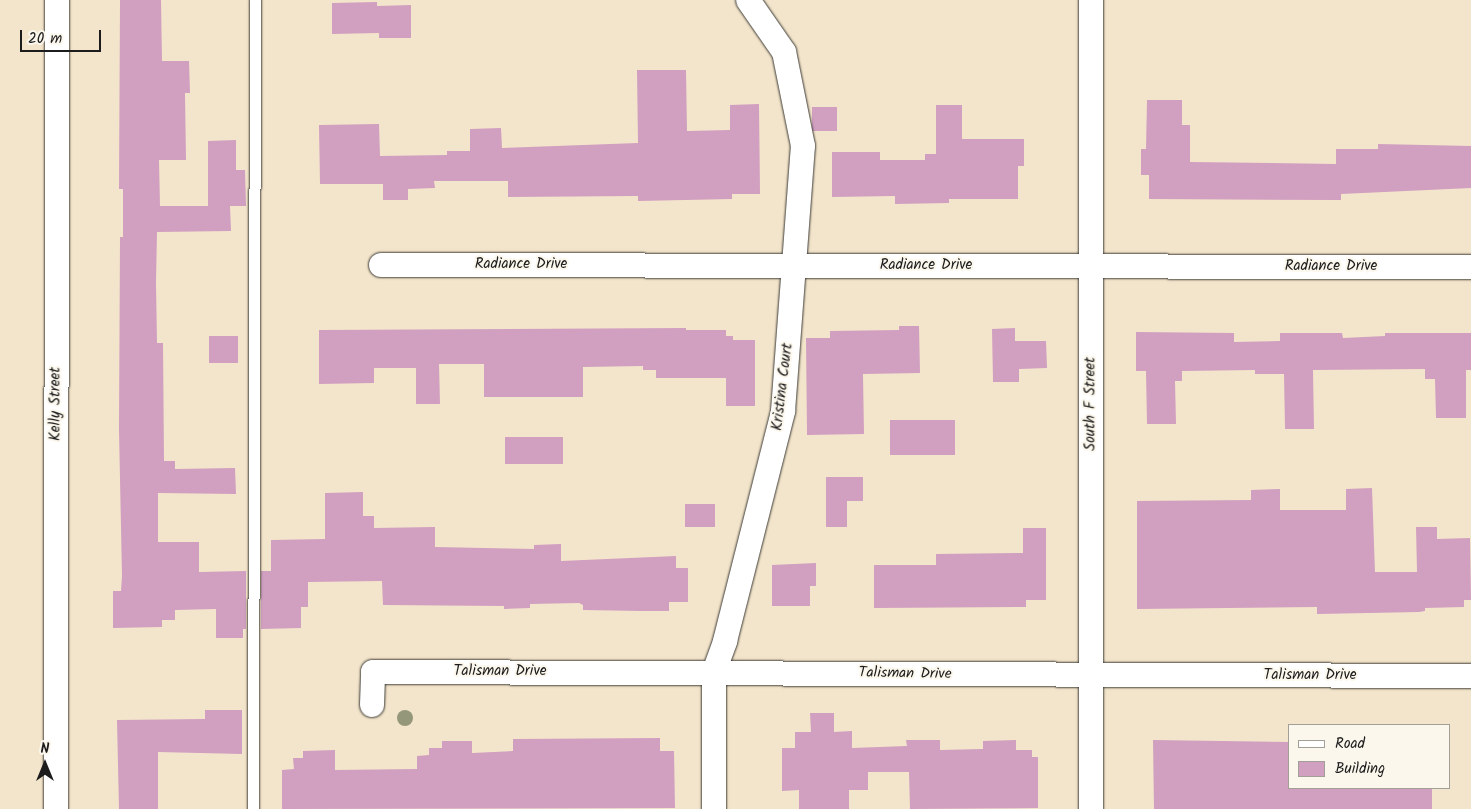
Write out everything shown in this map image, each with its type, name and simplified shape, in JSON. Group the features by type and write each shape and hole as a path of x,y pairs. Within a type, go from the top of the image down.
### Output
{"street":[{"name":"Kelly Street","path":"56,809 57,0"},
{"name":"Kristina Court","path":"714,809 714,672 725,641 783,411 803,146 784,52 748,0"},
{"name":"South F Street","path":"1091,0 1091,809"},
{"name":"Radiance Drive","path":"381,265 1471,267"},
{"name":"Talisman Drive","path":"372,705 372,672 1471,676"}],"lane":[{"path":"253,809 255,0"}],"building":[{"path":"120,0 161,0 162,61 189,61 190,93 185,93 186,160 159,160 160,206 208,206 208,141 236,140 236,170 245,170 246,206 230,206 231,231 157,232 156,283 157,343 163,343 164,461 175,461 175,469 235,468 236,494 158,493 158,542 199,542 199,572 246,571 246,629 243,629 243,638 216,638 216,609 175,610 175,620 162,620 162,627 113,628 113,591 121,591 122,576 119,430 120,237 123,237 123,189 119,189"},
{"path":"377,2 377,6 411,5 411,38 379,38 379,33 332,34 332,3"},
{"path":"637,70 686,70 687,131 730,130 730,105 759,104 760,194 732,194 732,199 638,201 638,196 508,197 508,181 434,181 435,188 408,189 408,200 383,200 383,184 320,184 319,125 379,124 380,156 447,155 447,151 470,151 470,129 501,128 502,148 638,143"},
{"path":"1147,100 1182,100 1182,125 1190,125 1190,162 1336,164 1336,149 1378,149 1378,144 1471,146 1471,188 1341,194 1341,200 1149,199 1149,175 1141,175 1141,149 1146,149"},
{"path":"936,105 962,105 962,139 1024,139 1024,166 1018,166 1018,199 949,199 949,203 895,204 895,196 832,197 832,152 880,152 880,160 925,160 925,154 936,154"},
{"path":"812,107 837,107 837,131 812,131"},
{"path":"899,326 919,326 920,373 863,374 864,434 807,435 806,338 830,338 830,331 899,330"},
{"path":"686,328 686,330 726,330 726,336 733,336 733,340 755,340 755,406 726,406 726,378 656,378 656,370 643,370 643,366 583,367 583,397 484,397 484,364 439,364 440,404 416,404 416,368 374,368 374,383 319,384 319,330"},
{"path":"1015,328 1015,341 1046,341 1047,368 1019,369 1019,382 993,382 992,329"},
{"path":"1136,332 1234,333 1234,342 1280,341 1280,333 1342,333 1343,338 1385,336 1385,333 1471,333 1471,370 1466,370 1466,418 1436,418 1435,379 1425,379 1425,369 1313,370 1314,429 1285,429 1284,374 1255,374 1255,370 1182,371 1182,381 1175,381 1176,424 1147,424 1146,371 1136,371"},
{"path":"209,336 238,336 238,363 209,363"},
{"path":"890,420 955,420 955,455 890,455"},
{"path":"505,437 563,437 563,464 505,464"},
{"path":"826,477 863,477 863,501 847,501 847,527 826,527"},
{"path":"1372,488 1375,572 1417,572 1416,527 1437,527 1437,539 1470,538 1471,600 1464,600 1464,607 1425,608 1425,611 1419,612 1317,614 1317,607 1137,609 1137,501 1251,500 1251,490 1280,489 1280,510 1346,510 1346,489"},
{"path":"363,492 363,516 374,516 374,528 435,527 435,547 534,549 534,545 561,544 561,561 676,556 676,568 688,568 688,602 669,602 669,611 583,610 583,605 579,603 530,604 530,608 504,609 504,606 383,605 382,581 308,582 308,607 301,607 301,628 261,629 261,571 271,571 271,540 325,539 325,493"},
{"path":"685,504 715,504 715,527 685,527"},
{"path":"1023,528 1046,528 1046,600 1026,600 1026,607 874,608 874,565 936,565 936,554 1023,553"},
{"path":"816,563 816,586 810,586 810,606 772,606 772,565"},
{"path":"205,710 242,710 242,754 158,752 158,809 119,809 117,720 205,719"},
{"path":"810,713 834,713 834,732 852,731 852,748 907,746 906,740 940,740 940,750 983,749 983,741 1016,740 1016,750 1032,750 1032,757 1038,757 1038,808 910,809 909,772 868,772 868,790 849,790 849,809 799,809 799,790 782,791 782,748 795,748 795,732 811,732"},
{"path":"660,738 660,751 674,751 675,808 282,809 282,770 294,769 293,758 303,758 303,751 335,750 335,770 417,769 417,756 429,755 429,748 442,748 442,741 472,741 472,753 513,751 513,739"},
{"path":"1153,740 1288,742 1288,789 1432,789 1432,809 1154,809"}]}
